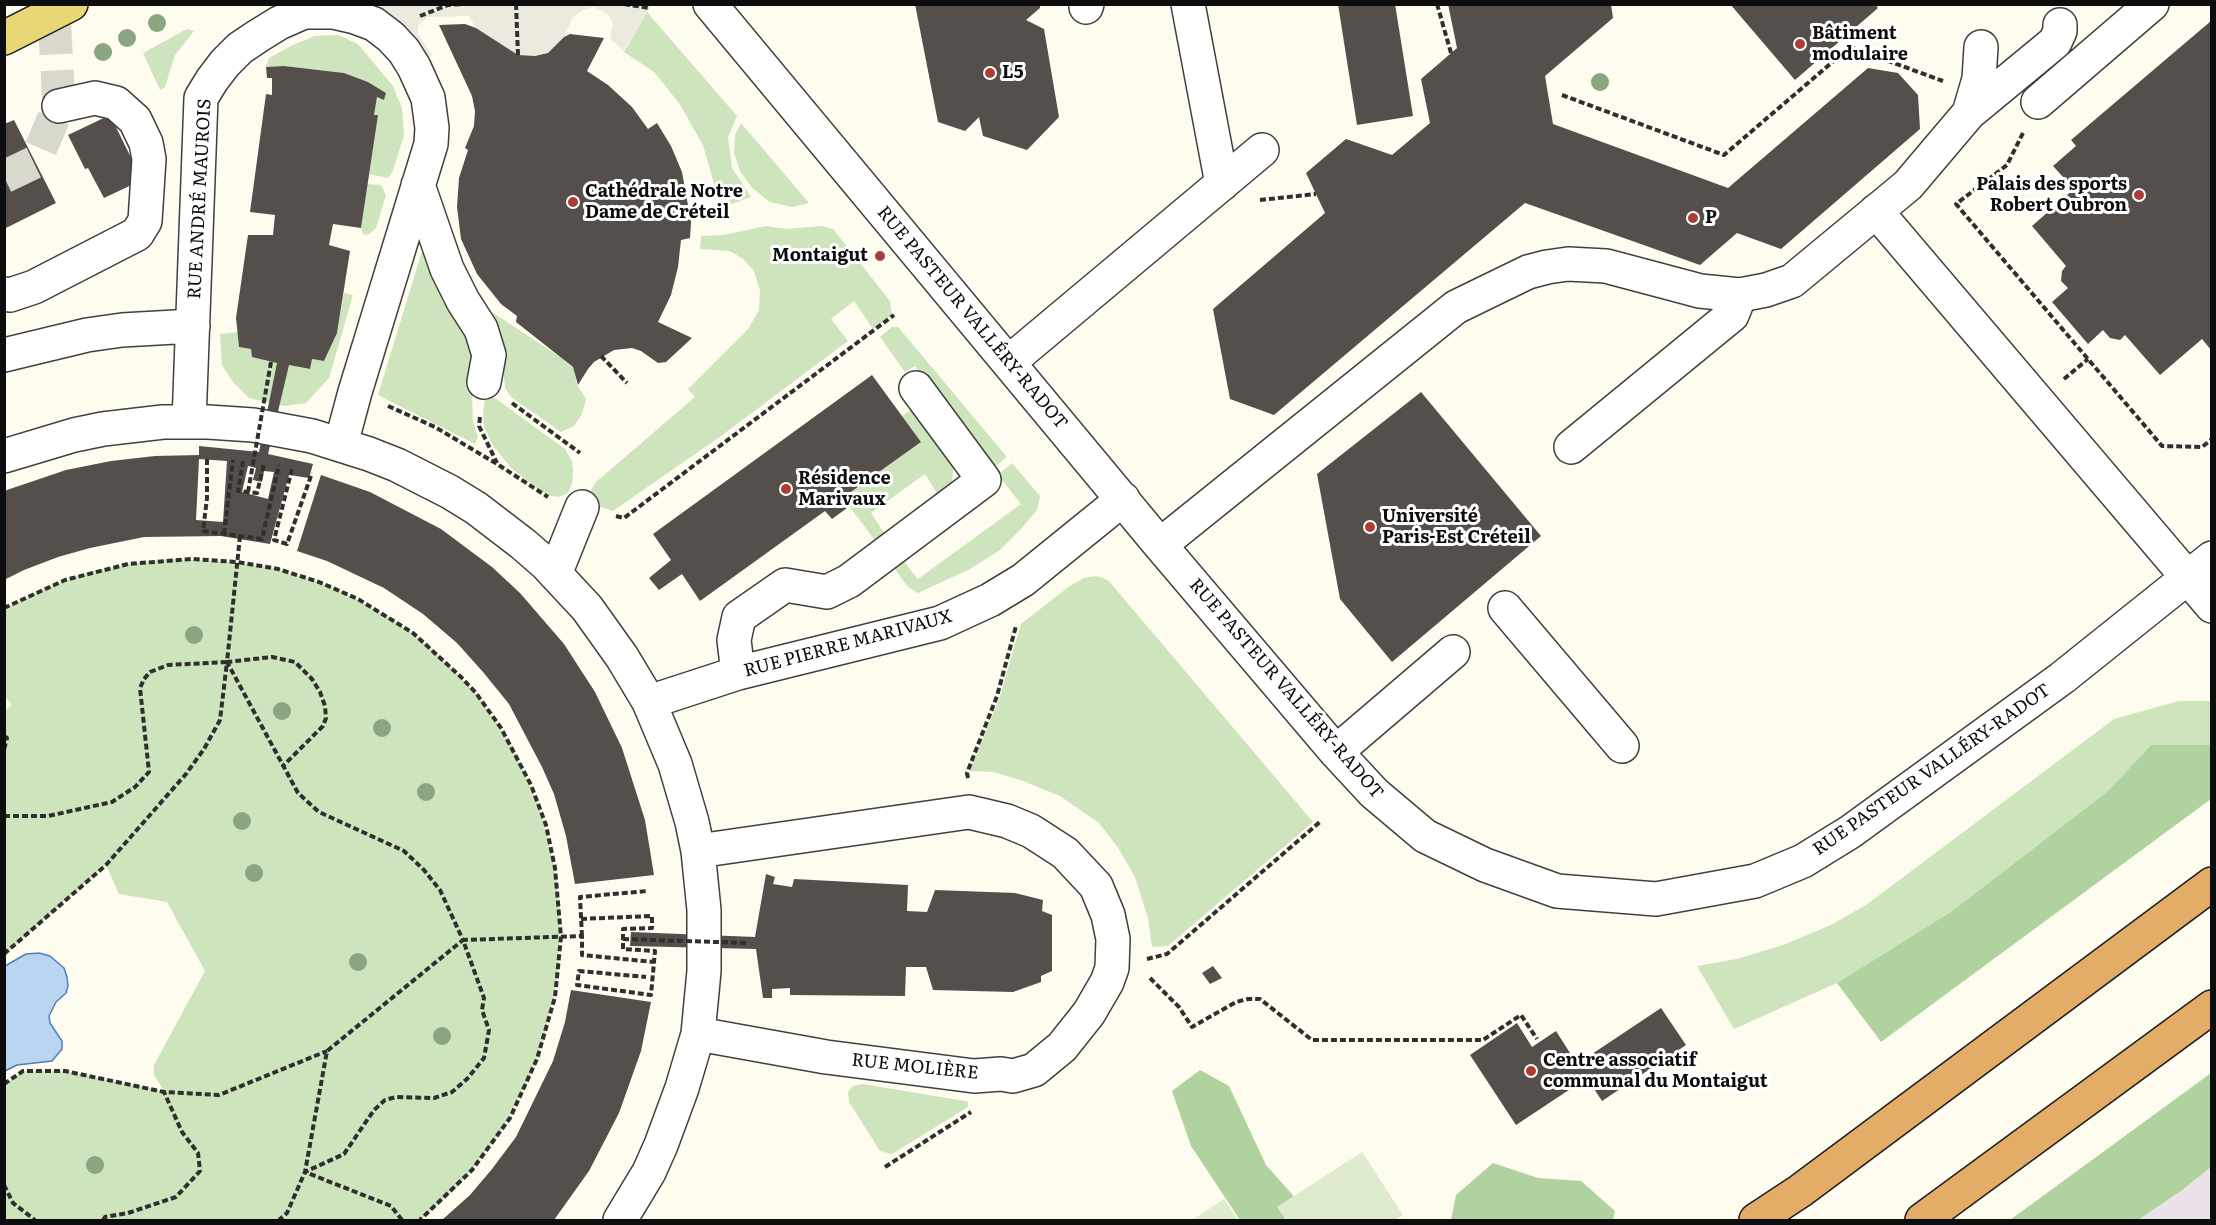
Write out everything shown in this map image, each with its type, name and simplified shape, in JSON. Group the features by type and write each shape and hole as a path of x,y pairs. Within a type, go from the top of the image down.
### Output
{"highway":[{"path":"1756,1221 1809,1184 2211,884"},
{"path":"1922,1221 2211,1007"}],"main road":[{"path":"4,38 71,4"}],"street":[{"name":"RUE PASTEUR VALLÉRY-RADOT","path":"710,4 1160,545 1336,752 1374,793 1425,836 1485,865 1557,891 1656,899 1755,881 1803,861 1850,832 2062,678 2211,558"},
{"path":"1188,4 1203,190"},
{"path":"2038,102 2152,4"},
{"name":"RUE ANDRÉ MAUROIS","path":"189,422 201,98 225,63 240,48 258,36 279,23 304,12 337,8 374,24 404,51 428,98 432,128 431,144 341,444"},
{"path":"1160,545 1456,307 1528,272 1568,264 1606,266 1700,291 1740,295 1766,290 1792,281 1908,185 1972,103 2050,46 2058,36 2061,25"},
{"path":"1972,103 1979,79 1981,47"},
{"path":"4,294 10,295 34,287 136,234 145,221 149,159 146,143 135,120 116,103 95,98 59,106"},
{"path":"1009,362 1129,247 1203,190 1262,150"},
{"path":"418,185 447,269 463,301 481,329 489,355 484,382"},
{"path":"1876,211 1964,328 2078,463 2211,606"},
{"path":"1571,447 1732,315 1740,295"},
{"path":"4,355 87,335 122,330 193,327"},
{"path":"738,673 734,640 738,617 785,585 827,592 849,581 984,480 916,388"},
{"path":"4,456 45,442 103,429 153,423 253,425 341,444 397,465 450,492 516,538 555,574 605,632 649,702 675,764 698,851 705,941 698,1034 682,1088 649,1172 620,1221"},
{"name":"RUE PIERRE MARIVAUX","path":"649,702 738,673 950,619 990,600 1023,580 1123,500"},
{"path":"555,574 582,507"},
{"path":"1505,608 1622,746"},
{"path":"1336,752 1453,652"},
{"name":"RUE MOLIÈRE","path":"698,851 969,812 1007,821 1031,831 1052,843 1076,863 1096,886 1106,908 1113,939 1112,968 1098,998 1062,1047 1034,1070 1013,1076 1001,1074 974,1076 825,1057 698,1034"}],"path":[{"path":"410,20 448,5 463,4"},
{"path":"516,4 518,54"},
{"path":"624,4 649,8"},
{"path":"1437,4 1451,53"},
{"path":"1562,95 1724,155 1850,47 1972,103"},
{"path":"2038,102 2007,165 1956,204 2162,446 2202,447 2211,439"},
{"path":"1249,201 1316,194"},
{"path":"382,403 435,427 555,502 624,518 894,315"},
{"path":"601,356 627,383"},
{"path":"2059,384 2088,359"},
{"path":"248,492 271,362"},
{"path":"484,382 580,453"},
{"path":"484,382 479,426 497,464"},
{"path":"224,534 233,460 244,462 238,491 257,493 264,464"},
{"path":"207,498 203,531 262,539 278,465 293,466 274,540 287,544 314,469"},
{"path":"4,954 106,865 186,774 204,749 220,720 240,536"},
{"path":"4,608 65,580 128,564 181,559 237,562 299,575 358,599 413,633 476,693 512,746 539,805 546,825 555,868 561,937 558,975 550,1018 537,1059 520,1098 498,1136 472,1170 420,1221"},
{"path":"969,812 968,773 997,696 1018,619"},
{"path":"4,816 48,816 112,802 135,787 149,772 140,688 150,672 168,664 227,662 272,657 295,662 312,679 320,692 326,717 323,726 282,766"},
{"path":"227,662 298,793 319,812 404,851 424,870 440,890 463,940 484,998 482,1010 489,1030 484,1058 452,1092 434,1098 396,1097 385,1100 374,1110 344,1154 305,1173"},
{"path":"4,736 7,738 4,750"},
{"path":"1112,968 1167,954 1321,821"},
{"path":"647,891 580,897 582,955 654,962"},
{"path":"581,919 652,916 652,928 622,929 623,949 654,951 654,962 651,994 577,985 579,971 646,977"},
{"path":"4,1084 23,1071 65,1071 165,1092 219,1095 327,1051 463,940 582,936"},
{"path":"623,939 748,943"},
{"path":"1150,978 1179,1007 1192,1027 1236,1002 1260,999 1312,1040 1483,1040 1521,1015 1537,1039"},
{"path":"279,1221 287,1213 305,1173 327,1051"},
{"path":"103,1221 105,1217 128,1213 176,1197 200,1171 198,1153 182,1132 165,1092"},
{"path":"885,1167 977,1105"},
{"path":"305,1173 391,1206 402,1221"},
{"path":"4,1185 13,1203 35,1221"}],"shaded area":[{"path":"379,5 652,5 624,50 610,39 613,24 609,15 594,7 585,9 573,17 564,37 548,53 535,56 518,55 476,28 469,16 428,17 418,26 418,34 432,55 424,60"},
{"path":"2211,1167 2211,1220 2138,1220 2181,1191"}],"green space":[{"path":"647,12 737,116 728,137 732,168 751,197 721,208 703,145 679,103 654,72 624,52"},
{"path":"187,29 194,31 175,55 165,87 160,90 143,53"},
{"path":"338,35 358,44 393,86 402,108 404,135 393,171 388,178 369,174 377,115 374,115 377,97 384,100 386,93 368,82 344,73 284,66 266,67 269,58 293,45 315,36"},
{"path":"741,123 809,203 792,207 770,202 752,188 740,171 734,153 735,135"},
{"path":"367,184 381,185 386,195 376,228 368,235 363,234 361,228"},
{"path":"766,226 786,229 822,226 833,229 890,301 892,315 873,329 854,301 831,319 848,341 721,436 613,511 595,505 591,490 596,482 695,397 688,389 748,329 759,310 760,290 754,271 743,259 730,251 700,249 701,236 723,235"},
{"path":"423,248 474,343 473,422 478,437 475,444 378,395"},
{"path":"344,293 353,295 329,378 306,403 284,406 249,398 233,382 222,365 220,334 238,332 239,347 251,349 252,357 309,369 312,359 324,361 337,333"},
{"path":"492,312 560,357 574,369 577,385 586,399 582,414 574,426 561,432 511,397 505,388 501,346"},
{"path":"892,327 898,327 1007,457 993,468 966,437 915,366 905,372 880,337"},
{"path":"495,398 565,449 572,461 573,471 572,484 567,494 558,497 547,495 512,469 494,447 484,427 483,412 485,399"},
{"path":"915,407 951,454 952,481 948,491 940,498 925,474 871,513 887,537 877,543 849,506 848,494 921,442 902,416"},
{"path":"1012,463 1040,496 1037,510 1000,550 970,569 918,593 908,587 891,564 901,558 918,579 1021,504 998,475"},
{"path":"171,559 237,562 278,569 339,590 396,621 430,647 476,693 512,746 539,805 555,868 560,911 558,975 544,1039 529,1079 498,1136 457,1187 420,1220 5,1220 5,1084 23,1071 65,1071 164,1091 154,1075 154,1065 205,971 167,902 119,894 106,865 5,954 4,711 12,705 5,697 5,608 45,588 86,573 128,564"},
{"path":"1096,576 1108,580 1313,822 1168,946 1152,947 1148,918 1135,877 1119,849 1099,823 1060,796 1023,781 994,772 970,771 1000,696 1021,624 1071,585 1084,578"},
{"path":"2179,701 2211,701 2211,745 2151,745 2108,791 1952,911 1837,983 1734,1029 1697,966 1737,959 1783,945 1831,925 1866,905 2114,719"},
{"path":"2151,745 2211,745 2211,799 1881,1042 1837,983 1952,911 2108,791"},
{"path":"1200,1070 1229,1086 1266,1165 1315,1220 1240,1220 1191,1146 1172,1091"},
{"path":"2211,1073 2211,1167 2181,1191 2138,1220 2010,1220"},
{"path":"862,1084 965,1101 968,1102 968,1107 892,1154 880,1151 849,1102 848,1092 853,1086"},
{"path":"1362,1152 1403,1215 1394,1220 1286,1220 1277,1207"},
{"path":"1493,1163 1538,1178 1581,1181 1615,1211 1613,1220 1451,1220 1456,1195"},
{"path":"1224,1199 1238,1220 1192,1220"}],"water":[{"path":"39,953 50,956 64,968 67,977 66,993 56,1002 49,1016 50,1023 62,1041 62,1049 52,1061 17,1065 5,1071 5,966 26,954"}],"building":[{"name":"L5","path":"915,4 1040,4 1040,8 1026,20 1044,29 1059,117 1027,150 983,136 979,117 965,131 938,122"},
{"path":"1338,4 1395,4 1413,116 1357,125"},
{"name":"P","path":"1448,4 1611,4 1613,18 1545,76 1553,124 1728,188 1868,68 1898,73 1918,95 1920,129 1781,249 1737,233 1700,265 1525,203 1274,415 1230,399 1213,309 1325,213 1306,173 1346,139 1392,155 1430,123 1421,79 1457,48"},
{"name":"Bâtiment modulaire","path":"1730,4 1875,4 1878,8 1795,80"},
{"name":"Palais des sports Robert Oubron","path":"2211,21 2211,350 2202,339 2160,375 2125,335 2120,340 2110,338 2103,330 2088,344 2052,302 2068,288 2061,281 2062,271 2066,266 2032,226 2074,189 2053,166 2076,146 2071,140"},
{"name":"Cathédrale Notre Dame de Créteil","path":"465,24 476,28 518,55 535,56 548,53 570,34 604,38 587,71 608,85 632,107 648,129 657,123 671,146 682,172 691,222 690,238 681,240 678,267 671,295 658,322 692,338 666,362 658,363 641,351 632,348 614,350 594,362 578,385 573,367 516,322 517,316 501,304 477,274 461,239 457,207 459,178 468,150 465,148 474,126 475,111 472,96 439,25"},
{"path":"284,66 344,73 368,82 386,93 384,100 377,97 374,115 378,115 361,228 333,224 329,245 350,251 337,333 324,361 312,359 310,369 289,365 268,454 313,464 309,478 289,475 270,544 221,536 144,537 58,557 4,580 4,491 66,470 111,461 155,456 199,455 199,446 259,452 277,363 252,357 251,349 239,347 236,318 248,235 273,235 275,215 250,212 266,94 272,95 272,78 267,78 266,67","holes":["199,459 227,461 223,522 196,520","248,466 256,468 253,480 262,482 264,471 274,472 268,499 242,492"]},
{"path":"110,115 142,180 104,198 88,168 85,169 68,135"},
{"path":"14,120 56,203 4,229 4,124"},
{"name":"Résidence Marivaux","path":"872,375 921,442 848,494 854,503 832,519 825,511 700,601 682,574 659,590 649,578 671,560 653,534"},
{"path":"1421,392 1541,536 1392,662 1340,599 1317,474"},
{"path":"321,475 370,492 441,529 492,567 520,593 564,644 595,692 622,748 645,820 654,875 575,884 566,836 554,794 509,704 483,672 457,643 423,614 384,588 327,561 297,551"},
{"path":"766,874 775,877 773,884 792,887 794,879 908,885 907,911 927,912 935,890 1015,893 1043,900 1042,911 1052,915 1052,971 1041,976 1041,982 1013,992 933,990 926,967 906,967 905,996 790,995 790,988 772,989 772,998 763,998 756,949 630,946 631,932 755,937"},
{"path":"1213,966 1222,978 1210,984 1202,973"},
{"path":"571,990 651,1002 641,1051 619,1113 589,1171 554,1220 442,1220 470,1195 516,1137 553,1061 565,1022"},
{"path":"1661,1008 1686,1045 1602,1101 1587,1078 1516,1125 1470,1055 1517,1023 1532,1047 1556,1031 1577,1064"}],"tunnel":[{"path":"4,177 35,162 59,106 54,13"}],"place":[{"name":"Bâtiment modulaire","path":"1800,44"},
{"name":"L5","path":"990,73"},
{"name":"Palais des sports Robert Oubron","path":"2139,195"},
{"name":"Cathédrale Notre Dame de Créteil","path":"573,202"},
{"name":"P","path":"1693,218"},
{"name":"Montaigut","path":"880,256"},
{"name":"Résidence Marivaux","path":"786,489"},
{"name":"Université Paris-Est Créteil","path":"1370,527"},
{"name":"Centre associatif communal du Montaigut","path":"1531,1071"}]}
